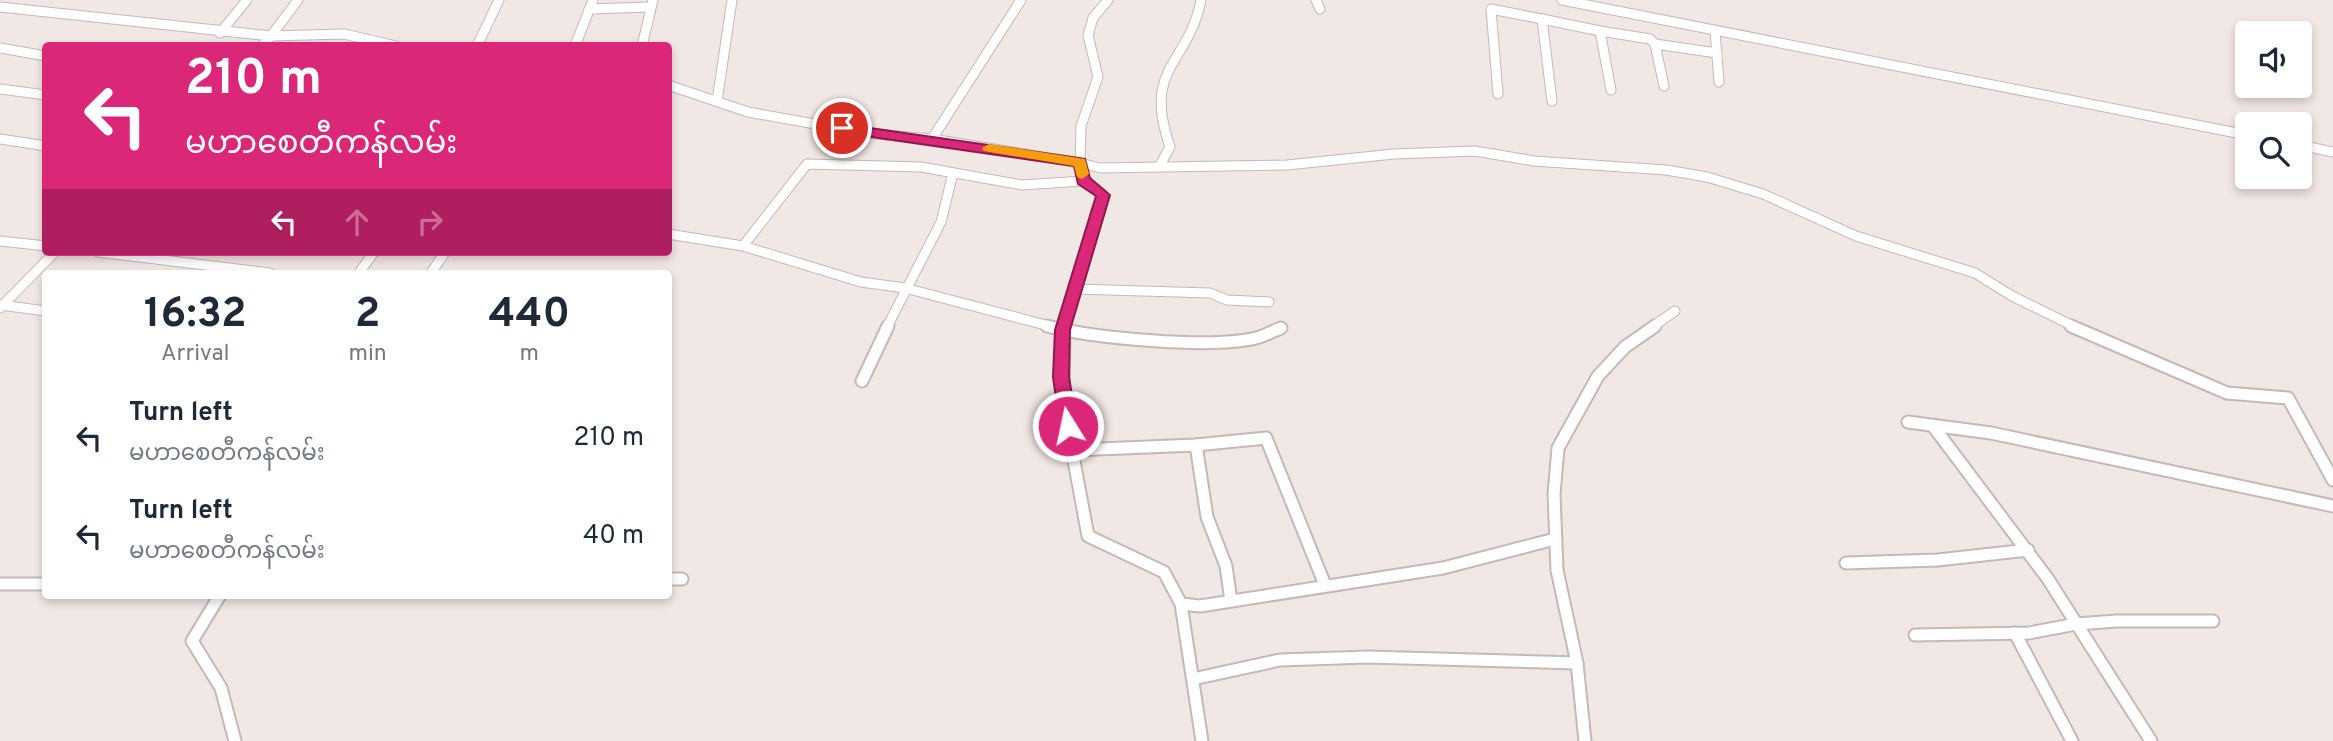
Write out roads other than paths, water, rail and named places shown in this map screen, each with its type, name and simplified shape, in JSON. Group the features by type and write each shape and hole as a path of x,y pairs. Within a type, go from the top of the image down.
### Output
{"street":[{"path":"220,33 247,0"},
{"path":"266,42 298,0"},
{"path":"479,42 499,0"},
{"path":"717,101 732,0"},
{"path":"932,139 985,61 1021,0"},
{"path":"1083,181 1080,163 1081,126 1098,77 1088,35 1093,19 1108,0"},
{"path":"1159,167 1170,148 1160,120 1158,87 1194,21 1201,0"},
{"path":"1316,0 1320,9"},
{"path":"1562,0 2235,133"},
{"path":"577,42 591,4 652,4 643,42"},
{"path":"0,7 220,33 271,36 344,34 379,42"},
{"path":"1498,94 1491,9 1650,38 1656,44 1664,86"},
{"path":"1542,19 1552,101"},
{"path":"1600,31 1611,90"},
{"path":"1715,31 1719,82"},
{"path":"1656,44 1717,52"},
{"path":"0,58 4,49 42,55"},
{"path":"672,86 748,112 865,133 932,139 1100,168 1325,164 1394,154 1475,152 1534,161 1666,170 1707,177 1763,194 1856,236 1975,272 2012,296 2080,330 2227,393 2288,398 2333,480"},
{"path":"0,89 42,94"},
{"path":"0,139 42,145"},
{"path":"2312,148 2333,152"},
{"path":"743,246 807,164 871,168 921,167 1022,185 1083,181 1103,195 1063,330 1063,402 1088,536 1164,572 1181,604 1202,741"},
{"path":"862,381 905,288 941,222 953,173"},
{"path":"672,235 743,246 861,282 905,288 1063,330 1107,336 1208,341 1255,338 1281,328"},
{"path":"0,241 42,246"},
{"path":"1,306 51,256"},
{"path":"143,256 248,270"},
{"path":"1075,289 1210,293 1227,300 1269,302"},
{"path":"1,306 42,311"},
{"path":"1585,741 1577,663 1557,570 1554,494 1558,448 1598,376 1625,347 1675,311"},
{"path":"1908,422 1991,433 2333,506"},
{"path":"1933,426 2028,550 2151,741"},
{"path":"1074,450 1196,445 1266,438 1325,584"},
{"path":"1196,445 1207,517 1226,566 1231,601"},
{"path":"1181,604 1200,606 1325,584 1443,568 1555,539"},
{"path":"1846,563 1938,560 2028,550"},
{"path":"0,584 42,584"},
{"path":"218,599 192,641 214,668 229,709 235,741"},
{"path":"1915,635 2015,633 2076,624 2213,621"},
{"path":"2015,633 2072,741"},
{"path":"1193,679 1280,660 1368,657 1577,663"}]}
